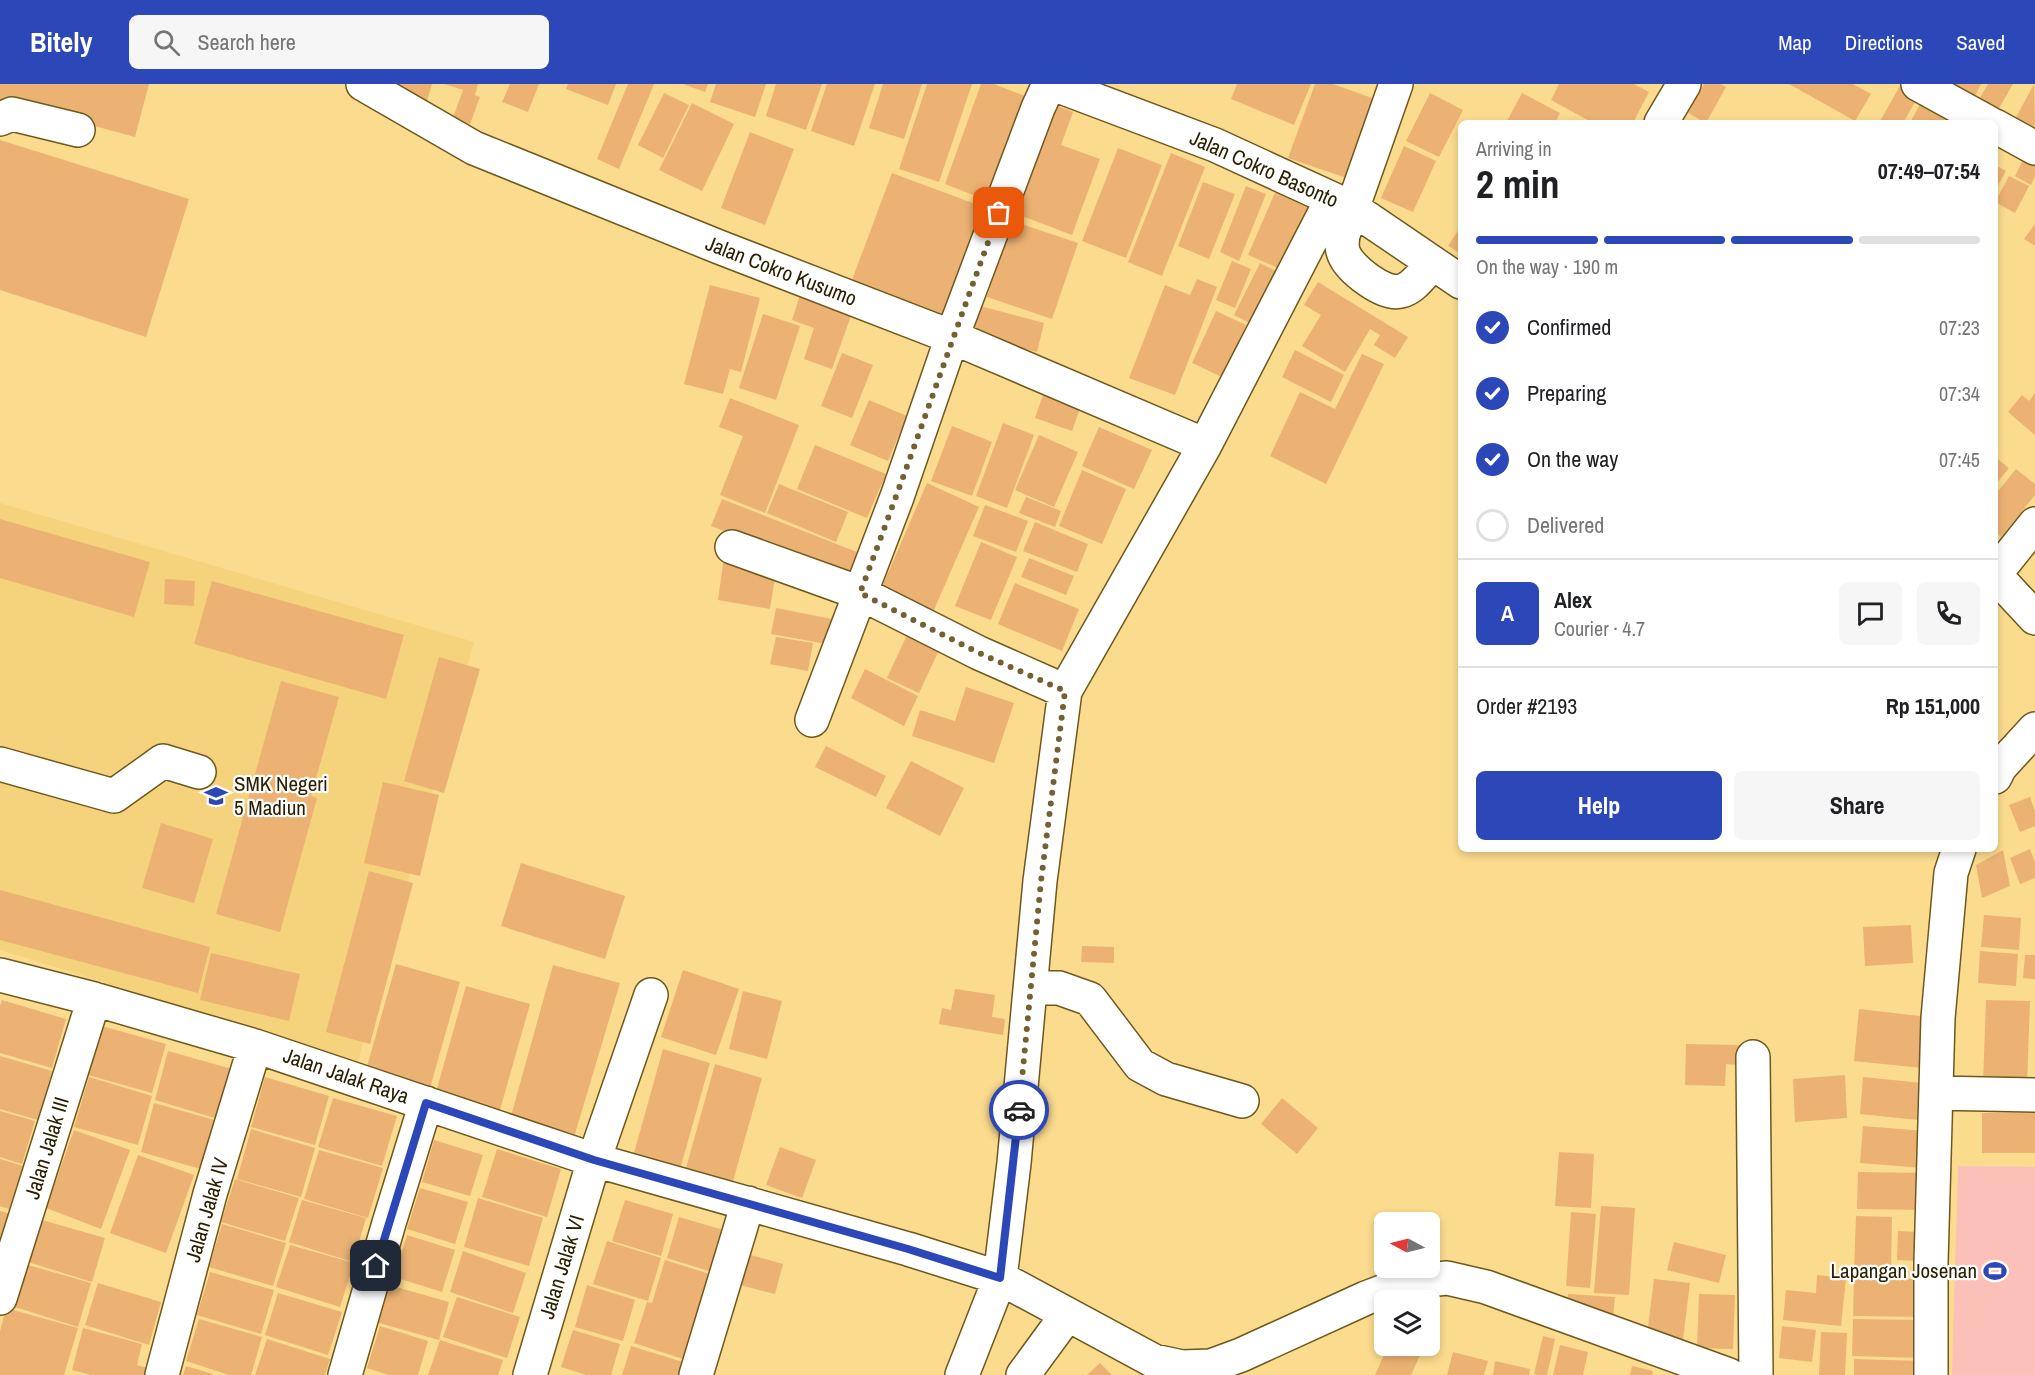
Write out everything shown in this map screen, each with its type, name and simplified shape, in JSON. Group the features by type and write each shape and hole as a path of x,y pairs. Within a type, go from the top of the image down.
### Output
{"street":[{"name":"Jalan Cokro Kusumo","path":"363,84 474,148 952,338 1205,446"},
{"path":"812,720 897,497 952,338 1038,108 1051,84"},
{"name":"Jalan Cokro Basonto","path":"1051,84 1215,145 1342,203 1458,280"},
{"path":"962,1375 1000,1278 1014,1163 1041,881 1065,691 1342,203 1396,84"},
{"path":"1663,120 1684,84"},
{"path":"1918,84 1984,120"},
{"path":"0,118 12,114 78,130"},
{"path":"1998,128 2035,148"},
{"path":"1342,203 1342,246 1345,257 1378,286 1392,292 1402,291 1411,286 1432,263"},
{"path":"1998,570 2035,524"},
{"path":"732,547 860,593 979,653 1065,691"},
{"path":"1998,577 2035,618"},
{"path":"1998,771 2035,729"},
{"path":"0,764 114,796 163,761 199,772"},
{"path":"1931,1375 1931,1262 1938,1018 1951,873 1958,852"},
{"name":"Jalan Jalak Raya","path":"0,975 94,999 255,1046 594,1160 908,1249 1000,1278 1154,1360 1182,1367 1211,1366 1241,1355 1366,1298 1408,1282 1448,1278 1485,1287 1729,1375"},
{"path":"1031,987 1059,988 1090,999 1140,1065 1166,1079 1242,1101"},
{"name":"Jalan Jalak VI","path":"530,1375 594,1160 651,995"},
{"name":"Jalan Jalak III","path":"0,1298 94,999"},
{"name":"Jalan Jalak IV","path":"162,1375 210,1194 255,1046"},
{"path":"1753,1057 1756,1375"},
{"path":"1936,1094 2035,1095"},
{"path":"345,1375 426,1103"},
{"path":"696,1375 748,1203"},
{"path":"1023,1375 1067,1315"}],"shaded area":[{"name":"SMK Negeri 5 Madiun","path":"0,503 474,642 358,1061 0,950"},
{"name":"Lapangan Josenan","path":"1958,1166 2035,1167 2035,1375 1952,1375"}],"building":[{"path":"0,84 149,84 135,137 0,100"},
{"path":"385,84 432,84 427,101 384,88"},
{"path":"444,84 478,84 475,95 480,97 470,124 453,118 463,90"},
{"path":"510,84 539,84 528,112 502,102"},
{"path":"568,84 616,84 608,105 566,89"},
{"path":"628,84 654,84 619,169 597,159"},
{"path":"683,84 708,84 705,92"},
{"path":"716,84 766,84 755,117 710,102"},
{"path":"776,84 822,84 806,130 766,116"},
{"path":"827,84 875,84 854,146 811,131"},
{"path":"883,84 922,84 904,139 869,128"},
{"path":"927,84 972,84 939,182 899,169"},
{"path":"981,84 994,84 1030,98 991,202 945,184"},
{"path":"1237,84 1311,84 1294,125 1231,99"},
{"path":"1315,84 1333,84 1386,103 1358,182 1288,158"},
{"path":"1559,84 1634,84 1649,92 1635,120 1588,120 1551,100"},
{"path":"1704,84 1721,84 1726,87 1708,120 1701,120 1688,113"},
{"path":"1789,84 1853,84 1871,94 1856,120"},
{"path":"1901,84 1919,95 1905,120 1881,120"},
{"path":"1938,84 1981,84 1972,102"},
{"path":"1988,84 2013,84 1994,117 1975,106"},
{"path":"2034,84 2035,124 2030,133 2013,123"},
{"path":"664,93 689,105 663,158 638,145"},
{"path":"1430,93 1463,110 1439,157 1406,141"},
{"path":"1522,93 1560,113 1556,120 1508,120"},
{"path":"1923,98 1953,115 1950,120 1912,120"},
{"path":"692,103 734,124 702,191 659,170"},
{"path":"1055,105 1073,112 1061,145 1100,159 1072,235 1014,213"},
{"path":"750,132 794,149 765,225 721,208"},
{"path":"0,140 189,199 146,337 0,290"},
{"path":"1404,146 1436,161 1413,212 1381,198"},
{"path":"1118,148 1162,165 1126,258 1082,241"},
{"path":"1171,153 1205,167 1162,276 1128,262"},
{"path":"2026,154 2035,159 2035,176 2031,185 2015,176"},
{"path":"1998,167 2006,171 1998,186"},
{"path":"892,173 986,208 942,324 849,288"},
{"path":"2009,176 2029,186 2015,213 1998,204 1998,196"},
{"path":"1203,182 1235,194 1209,259 1178,246"},
{"path":"1246,186 1266,194 1239,261 1220,252"},
{"path":"1277,188 1318,206 1290,273 1248,255"},
{"path":"1012,221 1078,243 1052,319 987,297"},
{"path":"2035,224 2035,246 2024,239"},
{"path":"1458,231 1458,252 1448,246"},
{"path":"1232,261 1251,269 1235,308 1216,300"},
{"path":"1260,263 1288,277 1261,329 1234,315"},
{"path":"1197,279 1217,287 1175,395 1129,378 1165,285 1190,295"},
{"path":"1318,282 1408,337 1395,358 1374,345 1380,335 1370,329 1345,372 1302,346 1321,315 1304,305"},
{"path":"710,285 760,298 741,372 730,369 723,394 684,384"},
{"path":"800,295 852,313 832,369 804,359 814,328 792,320"},
{"path":"980,306 1044,323 1037,352 973,335"},
{"path":"1216,311 1246,325 1222,377 1192,363"},
{"path":"763,314 800,326 776,400 739,388"},
{"path":"1295,350 1344,375 1331,402 1282,377"},
{"path":"842,353 873,365 852,418 821,406"},
{"path":"1362,354 1384,364 1326,484 1270,456 1300,392 1335,409"},
{"path":"1045,389 1082,403 1072,431 1035,418"},
{"path":"2035,393 2035,435 2008,412 2022,395 2029,401"},
{"path":"730,398 799,425 765,513 720,495 743,436 719,427"},
{"path":"869,400 907,416 888,461 850,445"},
{"path":"1003,423 1034,435 1007,508 976,496"},
{"path":"952,426 992,442 972,496 931,481"},
{"path":"1099,427 1152,450 1134,489 1082,466"},
{"path":"1039,435 1078,452 1054,507 1015,490"},
{"path":"815,445 886,474 867,518 797,489"},
{"path":"1998,459 2009,468 1998,481"},
{"path":"2016,469 2035,484 2035,495 2001,537 1998,534 1998,491"},
{"path":"1082,470 1126,489 1102,544 1059,526"},
{"path":"927,483 979,507 933,612 881,589"},
{"path":"779,484 848,512 836,542 767,513"},
{"path":"1026,497 1061,511 1055,527 1019,513"},
{"path":"722,499 857,552 847,579 711,526"},
{"path":"985,505 1028,521 1016,552 973,536"},
{"path":"0,519 150,562 134,617 0,578"},
{"path":"1035,522 1088,544 1077,572 1023,551"},
{"path":"981,542 1017,557 991,620 955,606"},
{"path":"724,557 777,565 770,609 718,600"},
{"path":"1029,558 1074,576 1066,595 1021,577"},
{"path":"165,579 195,581 194,606 164,604"},
{"path":"212,581 404,635 386,699 194,644"},
{"path":"1015,583 1079,609 1062,651 998,624"},
{"path":"776,608 832,619 827,644 771,634"},
{"path":"907,635 939,650 919,693 887,678"},
{"path":"776,637 813,643 808,671 770,664"},
{"path":"439,657 480,669 444,793 404,781"},
{"path":"865,669 918,696 904,726 851,698"},
{"path":"281,681 339,697 311,796 317,798 280,932 216,914"},
{"path":"966,687 1014,703 994,763 912,736 920,710 955,721"},
{"path":"826,746 886,776 876,797 815,767"},
{"path":"911,761 964,788 940,836 886,808"},
{"path":"383,782 439,795 420,876 364,863"},
{"path":"2030,797 2035,811 2035,826 2020,832 2009,805"},
{"path":"161,823 213,839 194,903 142,888"},
{"path":"2030,849 2035,862 2035,878 2020,884 2010,858"},
{"path":"2003,850 2010,886 1982,898 1976,865"},
{"path":"521,863 625,896 605,959 501,926"},
{"path":"369,871 413,883 370,1044 326,1032"},
{"path":"0,890 210,947 198,993 0,940"},
{"path":"1984,915 2021,918 2019,950 1981,947"},
{"path":"1911,925 1913,963 1865,966 1863,927"},
{"path":"1082,946 1114,947 1114,963 1081,962"},
{"path":"1980,951 2018,954 2016,986 1978,983"},
{"path":"211,953 300,974 289,1021 200,1000"},
{"path":"2025,955 2035,955 2035,979 2023,978"},
{"path":"396,964 460,982 430,1088 366,1070"},
{"path":"553,965 620,983 575,1134 511,1116"},
{"path":"683,970 739,989 716,1055 661,1037"},
{"path":"466,986 530,1004 500,1110 436,1092"},
{"path":"955,989 995,995 992,1017 1005,1019 1003,1035 939,1024 942,1008 951,1010"},
{"path":"743,991 782,1001 767,1059 729,1049"},
{"path":"2,1000 66,1019 52,1068 0,1053"},
{"path":"1986,1000 2030,1001 2027,1085 1983,1084"},
{"path":"1859,1009 1928,1017 1922,1068 1854,1061"},
{"path":"102,1026 166,1044 152,1093 88,1075"},
{"path":"1686,1044 1739,1045 1738,1065 1726,1064 1725,1086 1685,1085"},
{"path":"663,1049 710,1063 681,1166 634,1153"},
{"path":"168,1051 232,1069 218,1119 155,1100"},
{"path":"0,1056 52,1071 38,1120 0,1109"},
{"path":"715,1064 762,1078 733,1181 686,1168"},
{"path":"1845,1075 1847,1118 1795,1122 1793,1079"},
{"path":"89,1077 152,1096 138,1145 74,1127"},
{"path":"265,1077 329,1096 315,1145 251,1127"},
{"path":"1863,1077 1932,1084 1928,1121 1860,1114"},
{"path":"333,1098 397,1116 382,1166 318,1147"},
{"path":"1282,1098 1318,1128 1297,1154 1261,1124"},
{"path":"154,1103 218,1121 204,1170 141,1152"},
{"path":"0,1111 35,1121 22,1164 0,1157"},
{"path":"1982,1113 2035,1113 2035,1153 1982,1153"},
{"path":"1863,1126 1925,1131 1923,1168 1860,1163"},
{"path":"251,1129 315,1148 301,1197 237,1179"},
{"path":"74,1130 130,1150 101,1229 46,1208"},
{"path":"434,1140 483,1155 470,1196 422,1182"},
{"path":"780,1147 816,1160 802,1198 766,1185"},
{"path":"497,1149 561,1169 547,1217 482,1197"},
{"path":"319,1150 383,1168 368,1218 304,1199"},
{"path":"1559,1152 1594,1154 1591,1208 1555,1206"},
{"path":"138,1155 194,1175 166,1253 110,1233"},
{"path":"0,1159 23,1166 9,1209 0,1206"},
{"path":"1858,1172 1927,1173 1926,1210 1857,1209"},
{"path":"235,1179 299,1198 285,1241 221,1222"},
{"path":"420,1188 468,1202 455,1244 407,1229"},
{"path":"478,1198 543,1218 529,1266 464,1247"},
{"path":"302,1200 366,1218 353,1262 289,1242"},
{"path":"625,1200 673,1214 661,1256 612,1241"},
{"path":"1601,1206 1635,1208 1629,1295 1594,1293"},
{"path":"0,1211 11,1214 0,1249"},
{"path":"1571,1212 1596,1214 1590,1288 1566,1286"},
{"path":"1856,1216 1892,1217 1891,1271 1854,1270"},
{"path":"679,1217 727,1231 715,1273 667,1258"},
{"path":"42,1220 105,1238 92,1282 28,1262"},
{"path":"222,1224 286,1243 273,1286 209,1267"},
{"path":"1898,1231 1920,1232 1919,1261 1897,1260"},
{"path":"407,1235 455,1250 442,1292 394,1277"},
{"path":"607,1241 661,1258 648,1301 593,1284"},
{"path":"1674,1242 1726,1255 1719,1283 1667,1270"},
{"path":"290,1245 354,1263 340,1307 276,1287"},
{"path":"463,1251 526,1273 513,1313 450,1292"},
{"path":"744,1253 783,1264 775,1294 736,1284"},
{"path":"665,1260 713,1275 689,1361 634,1343 647,1302 652,1303"},
{"path":"28,1265 91,1283 78,1327 15,1307"},
{"path":"210,1272 274,1290 261,1334 197,1315"},
{"path":"1817,1275 1846,1278 1841,1326 1783,1320 1786,1290 1816,1293"},
{"path":"1854,1278 1923,1279 1922,1317 1853,1316"},
{"path":"1654,1279 1690,1283 1683,1339 1647,1335"},
{"path":"98,1283 161,1302 149,1345 85,1325"},
{"path":"382,1283 449,1302 439,1340 372,1321"},
{"path":"587,1285 635,1300 623,1341 575,1327"},
{"path":"278,1293 342,1312 328,1355 265,1335"},
{"path":"1568,1294 1615,1297 1613,1318 1567,1314"},
{"path":"1699,1294 1735,1295 1733,1349 1697,1348"},
{"path":"457,1297 520,1317 507,1358 443,1337"},
{"path":"6,1308 78,1328 64,1375 0,1375 0,1331"},
{"path":"199,1319 262,1337 251,1375 229,1375 186,1361"},
{"path":"1853,1319 1922,1320 1920,1358 1852,1356"},
{"path":"380,1326 428,1341 418,1375 389,1375 367,1368"},
{"path":"1782,1326 1816,1330 1812,1362 1779,1358"},
{"path":"83,1328 142,1344 137,1365 147,1368 145,1375 91,1375 72,1370"},
{"path":"573,1330 620,1344 611,1375 586,1375 561,1367"},
{"path":"1821,1332 1847,1333 1845,1375 1819,1375"},
{"path":"1543,1336 1555,1339 1547,1375 1539,1375 1534,1374"},
{"path":"267,1339 330,1359 325,1375 255,1375"},
{"path":"440,1340 503,1360 498,1375 428,1375"},
{"path":"1560,1345 1588,1352 1583,1375 1553,1375"},
{"path":"631,1346 686,1363 682,1375 622,1375"},
{"path":"1453,1352 1488,1361 1484,1375 1447,1375"},
{"path":"1384,1356 1420,1356 1411,1375 1375,1375"},
{"path":"1854,1359 1922,1361 1922,1375 1854,1375"},
{"path":"1495,1361 1530,1369 1529,1375 1493,1375"},
{"path":"1100,1363 1112,1375 1087,1375"},
{"path":"186,1366 213,1374 183,1375"},
{"path":"1632,1366 1653,1371 1652,1375 1630,1375"}],"way so far":[{"path":"999,213 860,593 979,653 1065,691 1041,881 1019,1110"}],"place":[{"name":"SMK Negeri 5 Madiun","path":"216,796"},
{"name":"Lapangan Josenan","path":"1995,1271"}],"route":[{"path":"376,1266 426,1103 594,1160 908,1249 1000,1278 1019,1110"}]}
